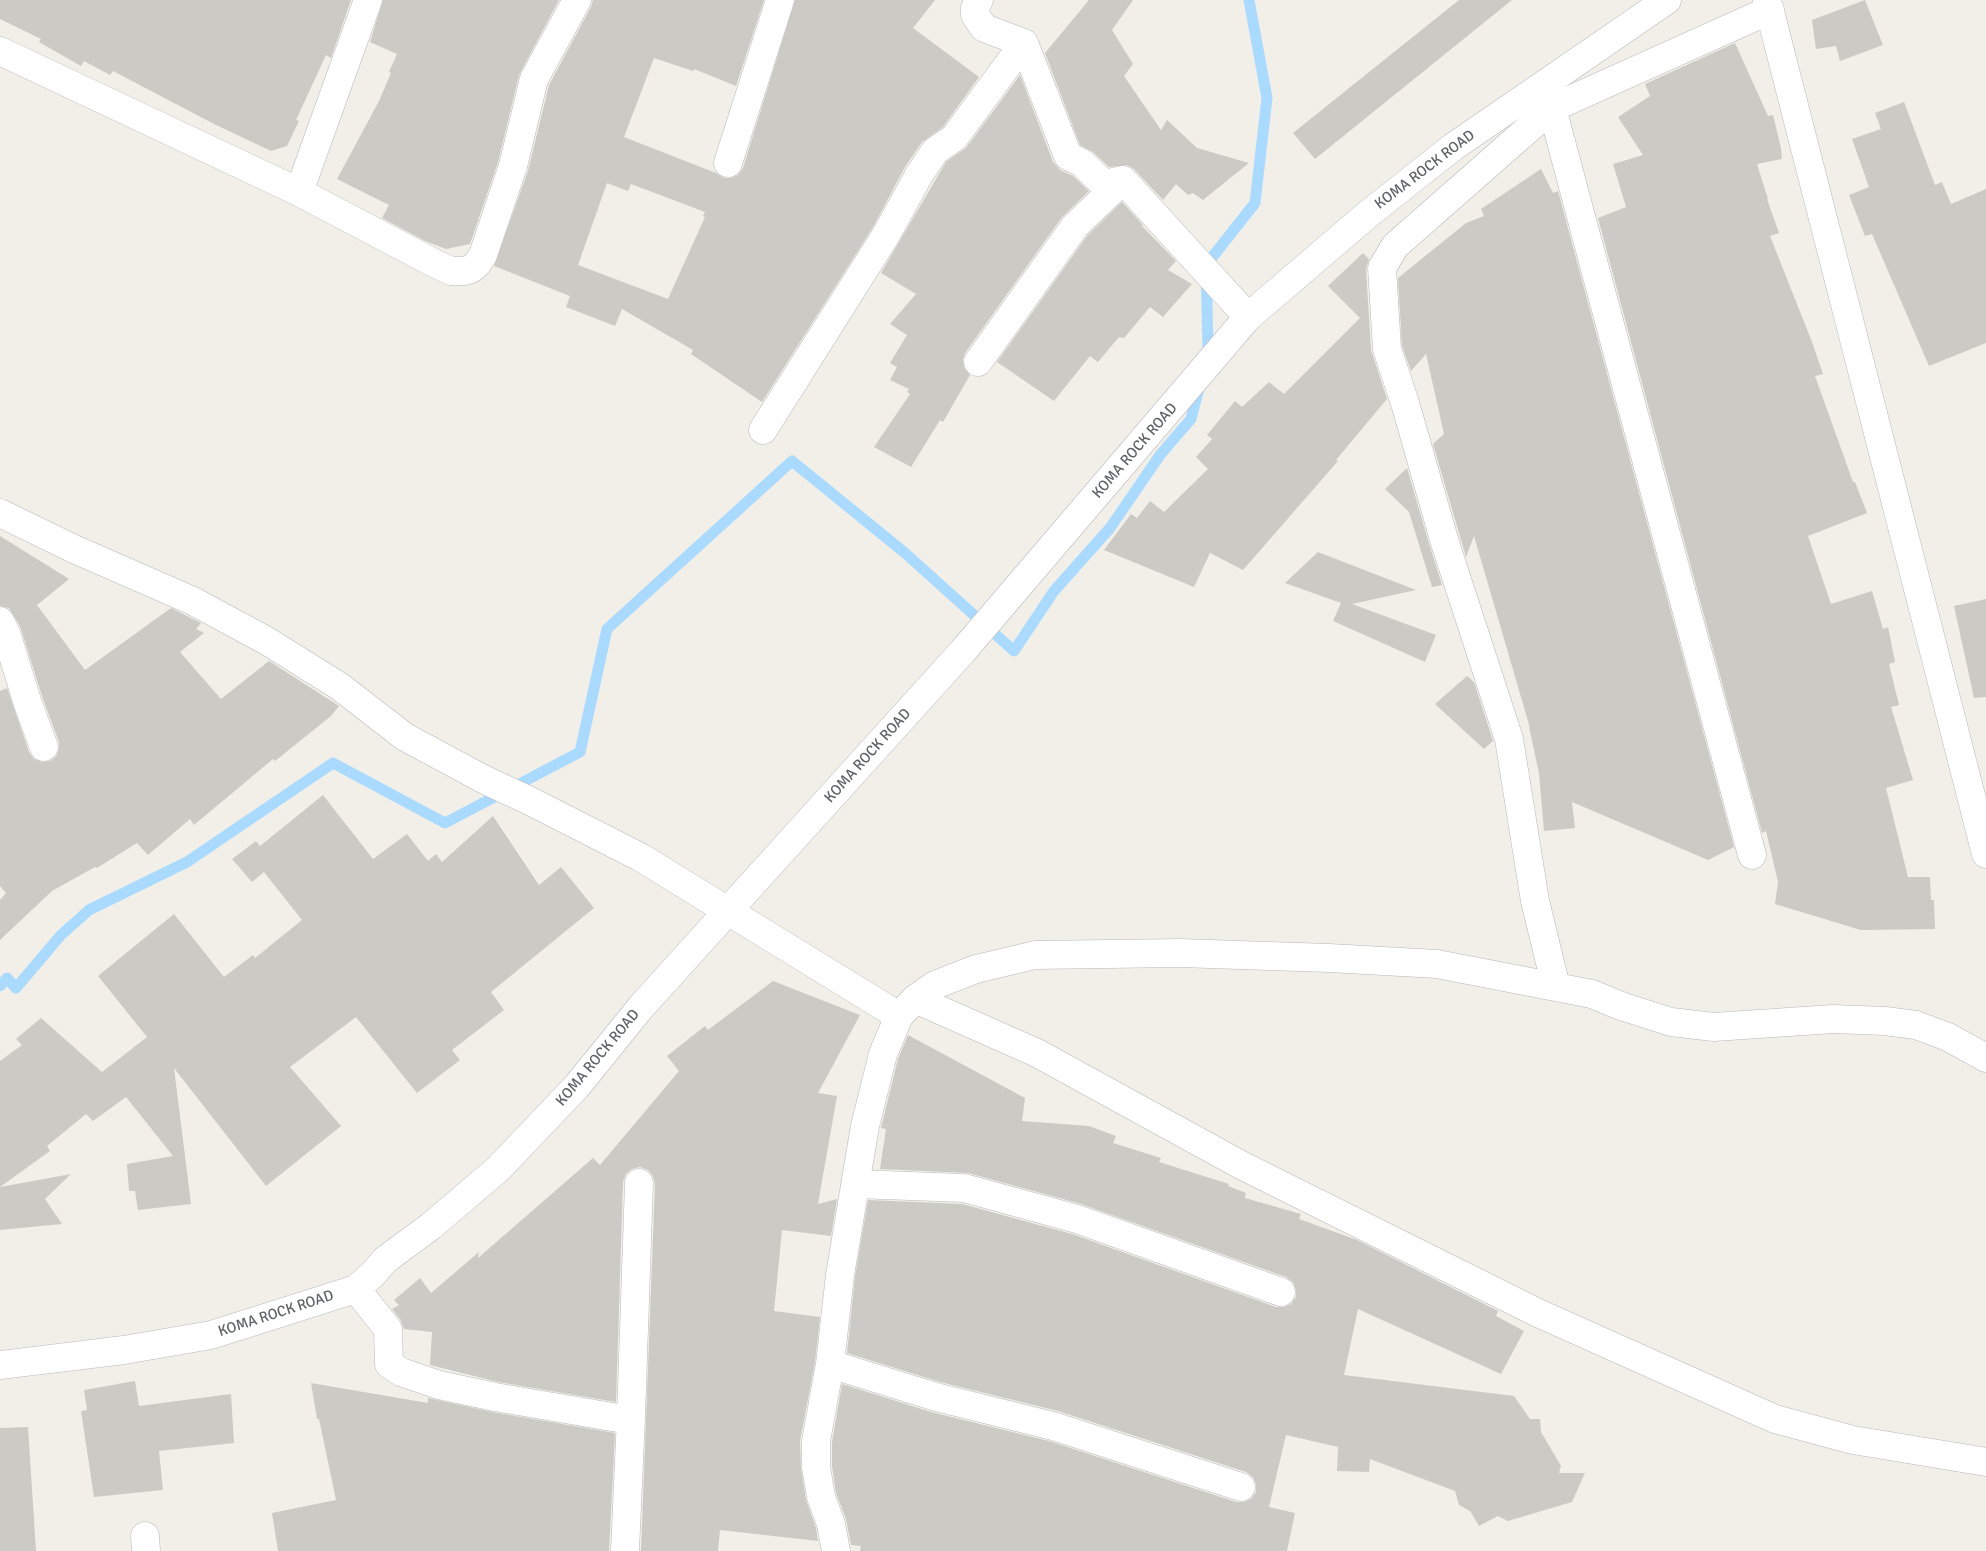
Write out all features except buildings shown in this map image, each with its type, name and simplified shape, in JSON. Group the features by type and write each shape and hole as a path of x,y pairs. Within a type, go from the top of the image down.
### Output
{"street":[{"path":"299,192 368,0"},
{"path":"0,51 299,192 451,271 471,269 483,255 510,175 534,79 577,0"},
{"path":"728,163 780,0"},
{"path":"980,0 975,8 975,15 984,28 1024,43 1068,156 1082,163 1104,184 1123,180"},
{"name":"KOMA ROCK ROAD","path":"0,1365 124,1350 211,1335 356,1289 385,1260 431,1226 498,1168 578,1086 642,1007 1001,607 1248,317 1367,215 1453,147 1667,0"},
{"path":"1556,986 1535,901 1509,739 1445,543 1405,402 1387,349 1382,268 1394,246 1552,108 1769,5 1986,854"},
{"path":"763,430 886,235 919,175 935,151 954,138 1024,43"},
{"path":"1548,81 1552,108 1752,855"},
{"path":"1123,180 1248,317"},
{"path":"978,362 1075,226 1123,180"},
{"path":"0,513 74,549 193,601 268,641 339,686 405,737 484,780 528,800 640,857 728,910 907,1008 1037,1053 1241,1165 1538,1313 1775,1419 1854,1440 1986,1462"},
{"path":"0,621 6,633 28,704 44,747"},
{"path":"836,1551 831,1524 821,1497 816,1467 816,1441 830,1364 840,1275 870,1108 883,1054 907,1008 934,985 976,970 1035,955 1180,954 1329,958 1437,964 1592,994 1621,1006 1671,1022 1714,1027 1833,1019 1885,1021 1916,1026 1948,1037 1986,1058"},
{"path":"625,1551 639,1183"},
{"path":"856,1184 964,1188 1077,1219 1282,1292"},
{"path":"356,1289 388,1329 389,1364 401,1372 440,1385 495,1397 618,1418 631,1417"},
{"path":"830,1364 936,1397 1053,1426 1240,1487"}],"waterway":[{"path":"1206,356 1208,348 1206,265 1255,203 1267,98 1249,0"},
{"path":"0,986 7,978 16,988 61,935 89,910 187,862 333,763 445,823 580,752 607,629 792,461 905,553 1014,651 1054,591 1110,528 1160,455 1191,419 1200,384"}]}
